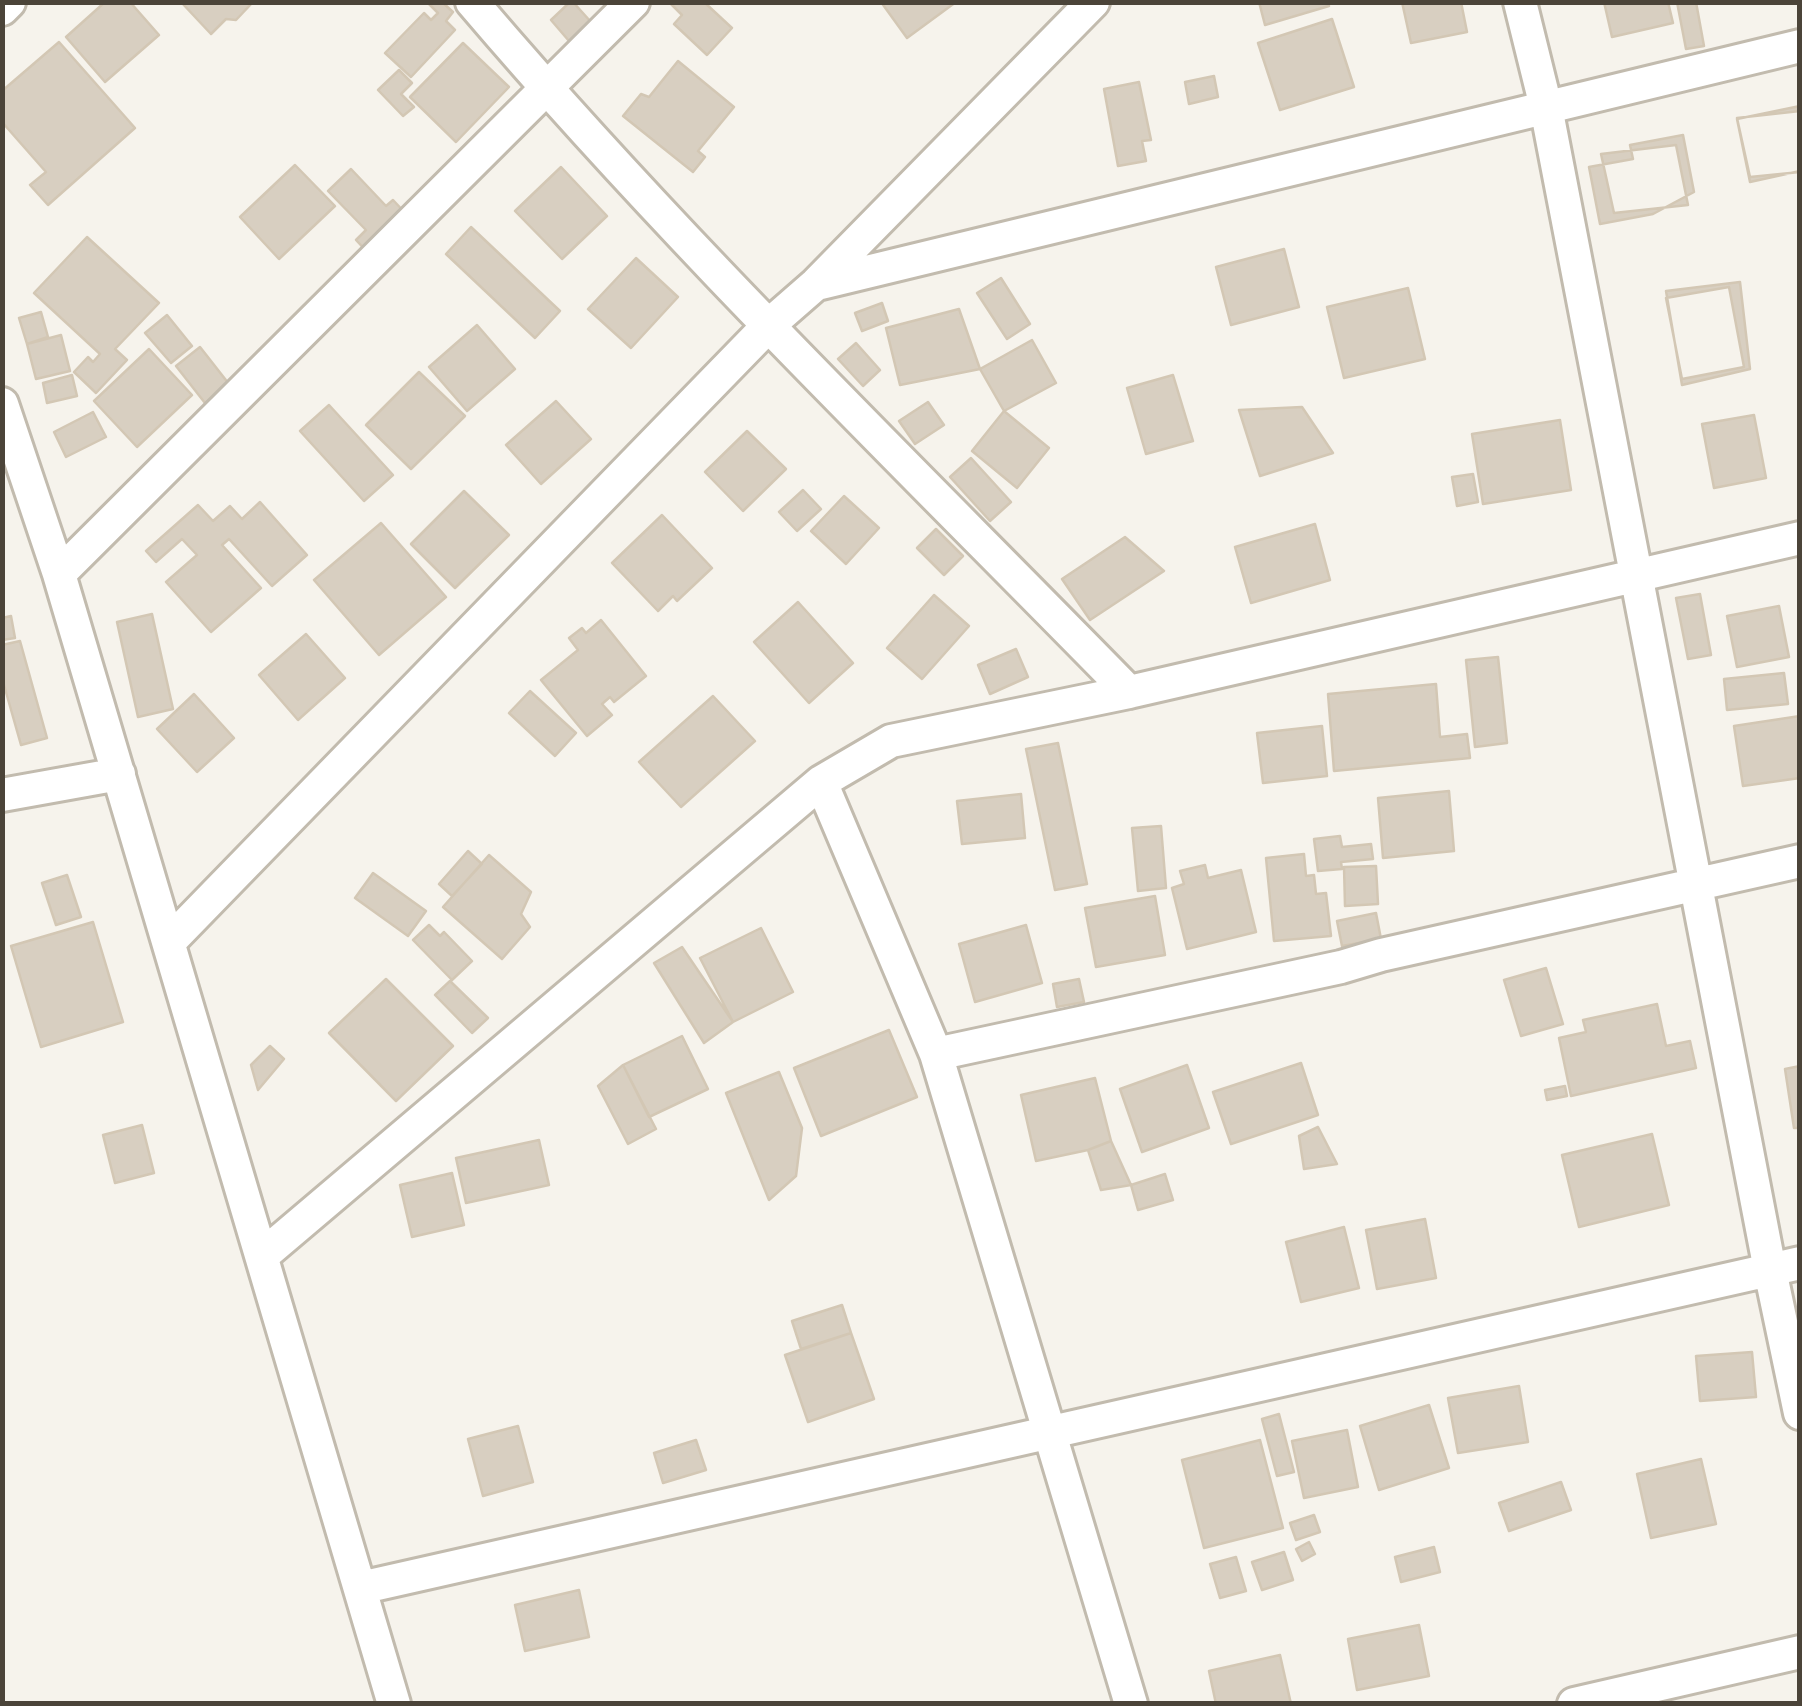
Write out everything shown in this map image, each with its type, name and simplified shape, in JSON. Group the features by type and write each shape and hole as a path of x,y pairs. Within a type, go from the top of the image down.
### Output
{"street":[{"path":"2,9 9,2"},
{"path":"472,2 546,90 769,325 1130,692"},
{"path":"59,574 632,2"},
{"path":"170,941 769,325 816,284 1093,2"},
{"path":"1520,2 1546,107 1696,884 1784,1267 1800,1413"},
{"path":"816,284 1800,46"},
{"path":"5,423 59,574 394,1704"},
{"path":"262,1256 821,782 891,741 1130,692 1800,538"},
{"path":"2,795 119,774"},
{"path":"821,782 936,1054 1131,1704"},
{"path":"936,1054 1341,967 1800,861"},
{"path":"360,1588 1784,1267"},
{"path":"1574,1704 1800,1652"}],"building":[{"path":"105,2 130,2 159,35 105,82 66,37"},
{"path":"181,2 253,2 236,20 226,19 211,34"},
{"path":"427,2 442,2 453,12 446,21 455,30 411,77 385,53 424,13 431,20 438,13"},
{"path":"570,2 591,22 569,41 551,20"},
{"path":"673,2 704,2 732,28 707,55 674,24 682,15"},
{"path":"881,2 956,2 907,38"},
{"path":"1259,2 1328,2 1329,6 1265,25"},
{"path":"1402,2 1461,2 1467,32 1411,43"},
{"path":"1604,2 1668,2 1673,23 1612,37"},
{"path":"1677,2 1696,2 1704,46 1686,49"},
{"path":"1332,19 1354,87 1280,110 1258,43"},
{"path":"59,42 135,128 48,205 30,185 46,172 2,122 2,91"},
{"path":"463,43 509,87 456,142 410,97"},
{"path":"678,61 734,107 698,151 705,157 693,172 623,116 641,94 649,97"},
{"path":"399,70 412,83 401,94 414,107 403,116 378,90"},
{"path":"1214,76 1218,97 1189,104 1185,82"},
{"path":"1139,82 1151,140 1142,141 1146,161 1118,166 1104,89"},
{"path":"1800,106 1800,171 1750,182 1737,119"},
{"path":"1800,111 1800,172 1750,177 1737,118"},
{"path":"1683,135 1694,192 1653,214 1600,224 1589,167 1633,159 1630,145"},
{"path":"1676,145 1688,205 1614,213 1601,154"},
{"path":"295,165 335,206 279,259 240,217"},
{"path":"561,167 607,216 562,259 515,211"},
{"path":"351,169 386,206 393,200 409,217 369,254 356,240 366,230 328,191"},
{"path":"471,227 560,311 535,338 446,254"},
{"path":"87,237 159,303 115,349 127,360 96,393 74,372 88,357 93,362 100,354 34,293"},
{"path":"1284,249 1299,307 1231,325 1216,267"},
{"path":"636,258 678,297 631,348 588,309"},
{"path":"1001,278 1030,324 1007,339 977,293"},
{"path":"1740,282 1750,369 1682,385 1666,291"},
{"path":"1729,287 1744,367 1682,379 1666,298"},
{"path":"1408,288 1425,359 1344,378 1327,307"},
{"path":"882,303 888,321 862,331 855,313"},
{"path":"959,309 980,369 900,385 886,328"},
{"path":"41,312 48,337 27,344 19,318"},
{"path":"167,315 192,346 171,363 145,333"},
{"path":"477,325 515,369 467,411 429,367"},
{"path":"61,335 70,371 36,379 27,344"},
{"path":"1032,340 1056,383 1004,411 980,369"},
{"path":"856,343 880,370 863,386 838,359"},
{"path":"200,347 229,384 205,403 176,366"},
{"path":"149,349 192,395 137,447 94,401"},
{"path":"419,372 465,416 411,469 366,425"},
{"path":"72,375 77,396 47,403 43,383"},
{"path":"1173,375 1193,441 1146,454 1127,388"},
{"path":"556,401 591,439 541,484 506,445"},
{"path":"928,402 944,425 915,444 899,421"},
{"path":"329,405 393,475 364,501 300,431"},
{"path":"1302,407 1333,453 1260,476 1239,410"},
{"path":"1004,411 1049,448 1017,488 972,451"},
{"path":"93,412 106,437 66,457 54,432"},
{"path":"1754,415 1766,478 1714,488 1702,424"},
{"path":"1560,420 1571,490 1483,504 1472,434"},
{"path":"747,431 786,469 743,511 705,472"},
{"path":"971,458 1011,502 990,521 950,477"},
{"path":"1473,474 1478,502 1457,506 1452,477"},
{"path":"803,490 821,509 797,531 779,512"},
{"path":"464,491 509,535 455,588 411,544"},
{"path":"844,496 879,528 846,564 811,531"},
{"path":"260,502 307,555 272,586 229,539 222,545 261,588 211,632 166,582 197,555 182,539 156,562 146,551 198,505 213,521 230,506 242,519"},
{"path":"662,515 712,568 677,601 673,596 658,611 612,563"},
{"path":"381,523 446,597 379,655 314,580"},
{"path":"1315,524 1330,580 1251,603 1235,547"},
{"path":"936,529 963,556 944,575 917,548"},
{"path":"1125,537 1164,571 1090,620 1062,579"},
{"path":"1700,594 1711,655 1688,659 1676,598"},
{"path":"934,595 969,626 922,679 887,648"},
{"path":"798,602 853,663 809,703 754,642"},
{"path":"1779,606 1789,657 1737,667 1727,616"},
{"path":"152,614 173,709 138,717 117,622"},
{"path":"11,616 15,638 2,640 2,618"},
{"path":"601,620 646,676 614,702 610,697 602,704 612,715 587,736 541,680 578,650 569,638 582,628 586,633"},
{"path":"306,634 345,678 298,720 259,675"},
{"path":"20,641 47,738 21,745 2,678 2,645"},
{"path":"1016,649 1028,677 990,694 978,665"},
{"path":"1498,657 1507,743 1475,747 1466,660"},
{"path":"1784,673 1788,704 1727,710 1724,679"},
{"path":"1436,684 1440,737 1467,734 1470,758 1334,771 1328,694"},
{"path":"530,691 576,733 555,756 509,713"},
{"path":"194,694 234,738 197,772 157,729"},
{"path":"713,696 755,741 681,807 639,762"},
{"path":"1800,716 1800,778 1743,786 1734,726"},
{"path":"1322,726 1327,776 1263,783 1257,733"},
{"path":"1058,743 1087,884 1055,890 1026,749"},
{"path":"1449,791 1454,851 1383,858 1378,798"},
{"path":"1021,794 1025,838 962,844 957,801"},
{"path":"1161,826 1166,888 1138,891 1132,828"},
{"path":"1340,836 1342,847 1371,844 1373,859 1341,862 1342,869 1318,871 1314,839"},
{"path":"468,851 482,864 452,896 439,884"},
{"path":"1304,854 1306,876 1314,875 1316,894 1326,893 1331,936 1274,941 1266,858"},
{"path":"489,855 531,892 521,914 530,927 502,959 443,907"},
{"path":"1205,865 1208,878 1241,870 1256,932 1187,949 1172,888 1184,884 1180,871"},
{"path":"1376,866 1378,904 1345,906 1344,867"},
{"path":"373,873 426,911 408,936 355,898"},
{"path":"67,875 81,917 56,925 42,883"},
{"path":"1155,896 1165,955 1096,967 1085,908"},
{"path":"1376,913 1381,939 1342,946 1337,921"},
{"path":"93,922 123,1022 41,1047 11,946"},
{"path":"429,925 440,936 444,932 472,961 452,980 413,940"},
{"path":"1026,925 1042,983 975,1002 959,944"},
{"path":"761,928 793,992 733,1022 700,958"},
{"path":"682,947 733,1022 704,1043 654,963"},
{"path":"1546,968 1563,1024 1521,1036 1504,980"},
{"path":"386,979 453,1046 396,1101 329,1033"},
{"path":"1079,979 1084,1002 1057,1007 1053,984"},
{"path":"450,981 488,1018 472,1033 435,995"},
{"path":"1657,1004 1666,1046 1690,1041 1696,1068 1571,1096 1559,1038 1586,1032 1583,1020"},
{"path":"889,1030 917,1097 821,1136 794,1068"},
{"path":"682,1036 708,1089 649,1117 623,1065"},
{"path":"270,1046 284,1059 258,1090 251,1065"},
{"path":"1301,1063 1318,1115 1231,1144 1213,1092"},
{"path":"623,1065 656,1129 628,1144 598,1086"},
{"path":"1187,1065 1209,1128 1142,1152 1120,1089"},
{"path":"1800,1066 1800,1128 1794,1128 1785,1069"},
{"path":"779,1072 802,1128 796,1176 769,1200 726,1093"},
{"path":"1095,1078 1111,1141 1036,1161 1021,1095"},
{"path":"1565,1086 1567,1096 1547,1100 1545,1090"},
{"path":"142,1125 154,1173 115,1183 103,1135"},
{"path":"1318,1127 1337,1164 1304,1169 1299,1136"},
{"path":"1652,1134 1669,1205 1579,1227 1562,1155"},
{"path":"539,1140 549,1185 466,1203 456,1158"},
{"path":"1111,1141 1131,1185 1101,1190 1088,1150"},
{"path":"452,1173 464,1225 412,1237 400,1185"},
{"path":"1165,1174 1173,1200 1138,1210 1131,1185"},
{"path":"1425,1219 1436,1278 1377,1289 1366,1230"},
{"path":"1344,1227 1359,1288 1301,1302 1286,1242"},
{"path":"842,1305 851,1333 801,1349 792,1321"},
{"path":"851,1333 874,1399 808,1422 785,1355"},
{"path":"1752,1352 1756,1397 1700,1401 1696,1356"},
{"path":"1519,1386 1528,1442 1458,1453 1448,1398"},
{"path":"1429,1405 1449,1468 1379,1490 1360,1426"},
{"path":"1279,1414 1294,1472 1277,1476 1262,1419"},
{"path":"518,1426 533,1482 483,1496 468,1439"},
{"path":"1347,1430 1358,1487 1304,1498 1292,1441"},
{"path":"696,1440 706,1470 663,1483 654,1453"},
{"path":"1260,1440 1283,1528 1204,1548 1182,1460"},
{"path":"1701,1459 1716,1524 1651,1538 1637,1474"},
{"path":"1561,1482 1571,1510 1509,1531 1499,1503"},
{"path":"1314,1515 1320,1532 1296,1540 1290,1523"},
{"path":"1309,1542 1315,1554 1302,1561 1296,1549"},
{"path":"1434,1547 1440,1572 1401,1582 1395,1557"},
{"path":"1284,1552 1293,1580 1262,1590 1252,1562"},
{"path":"1236,1557 1246,1591 1220,1598 1210,1564"},
{"path":"579,1590 589,1637 525,1651 515,1605"},
{"path":"1419,1625 1429,1676 1357,1690 1348,1639"},
{"path":"1280,1655 1291,1704 1216,1704 1209,1671"}]}
